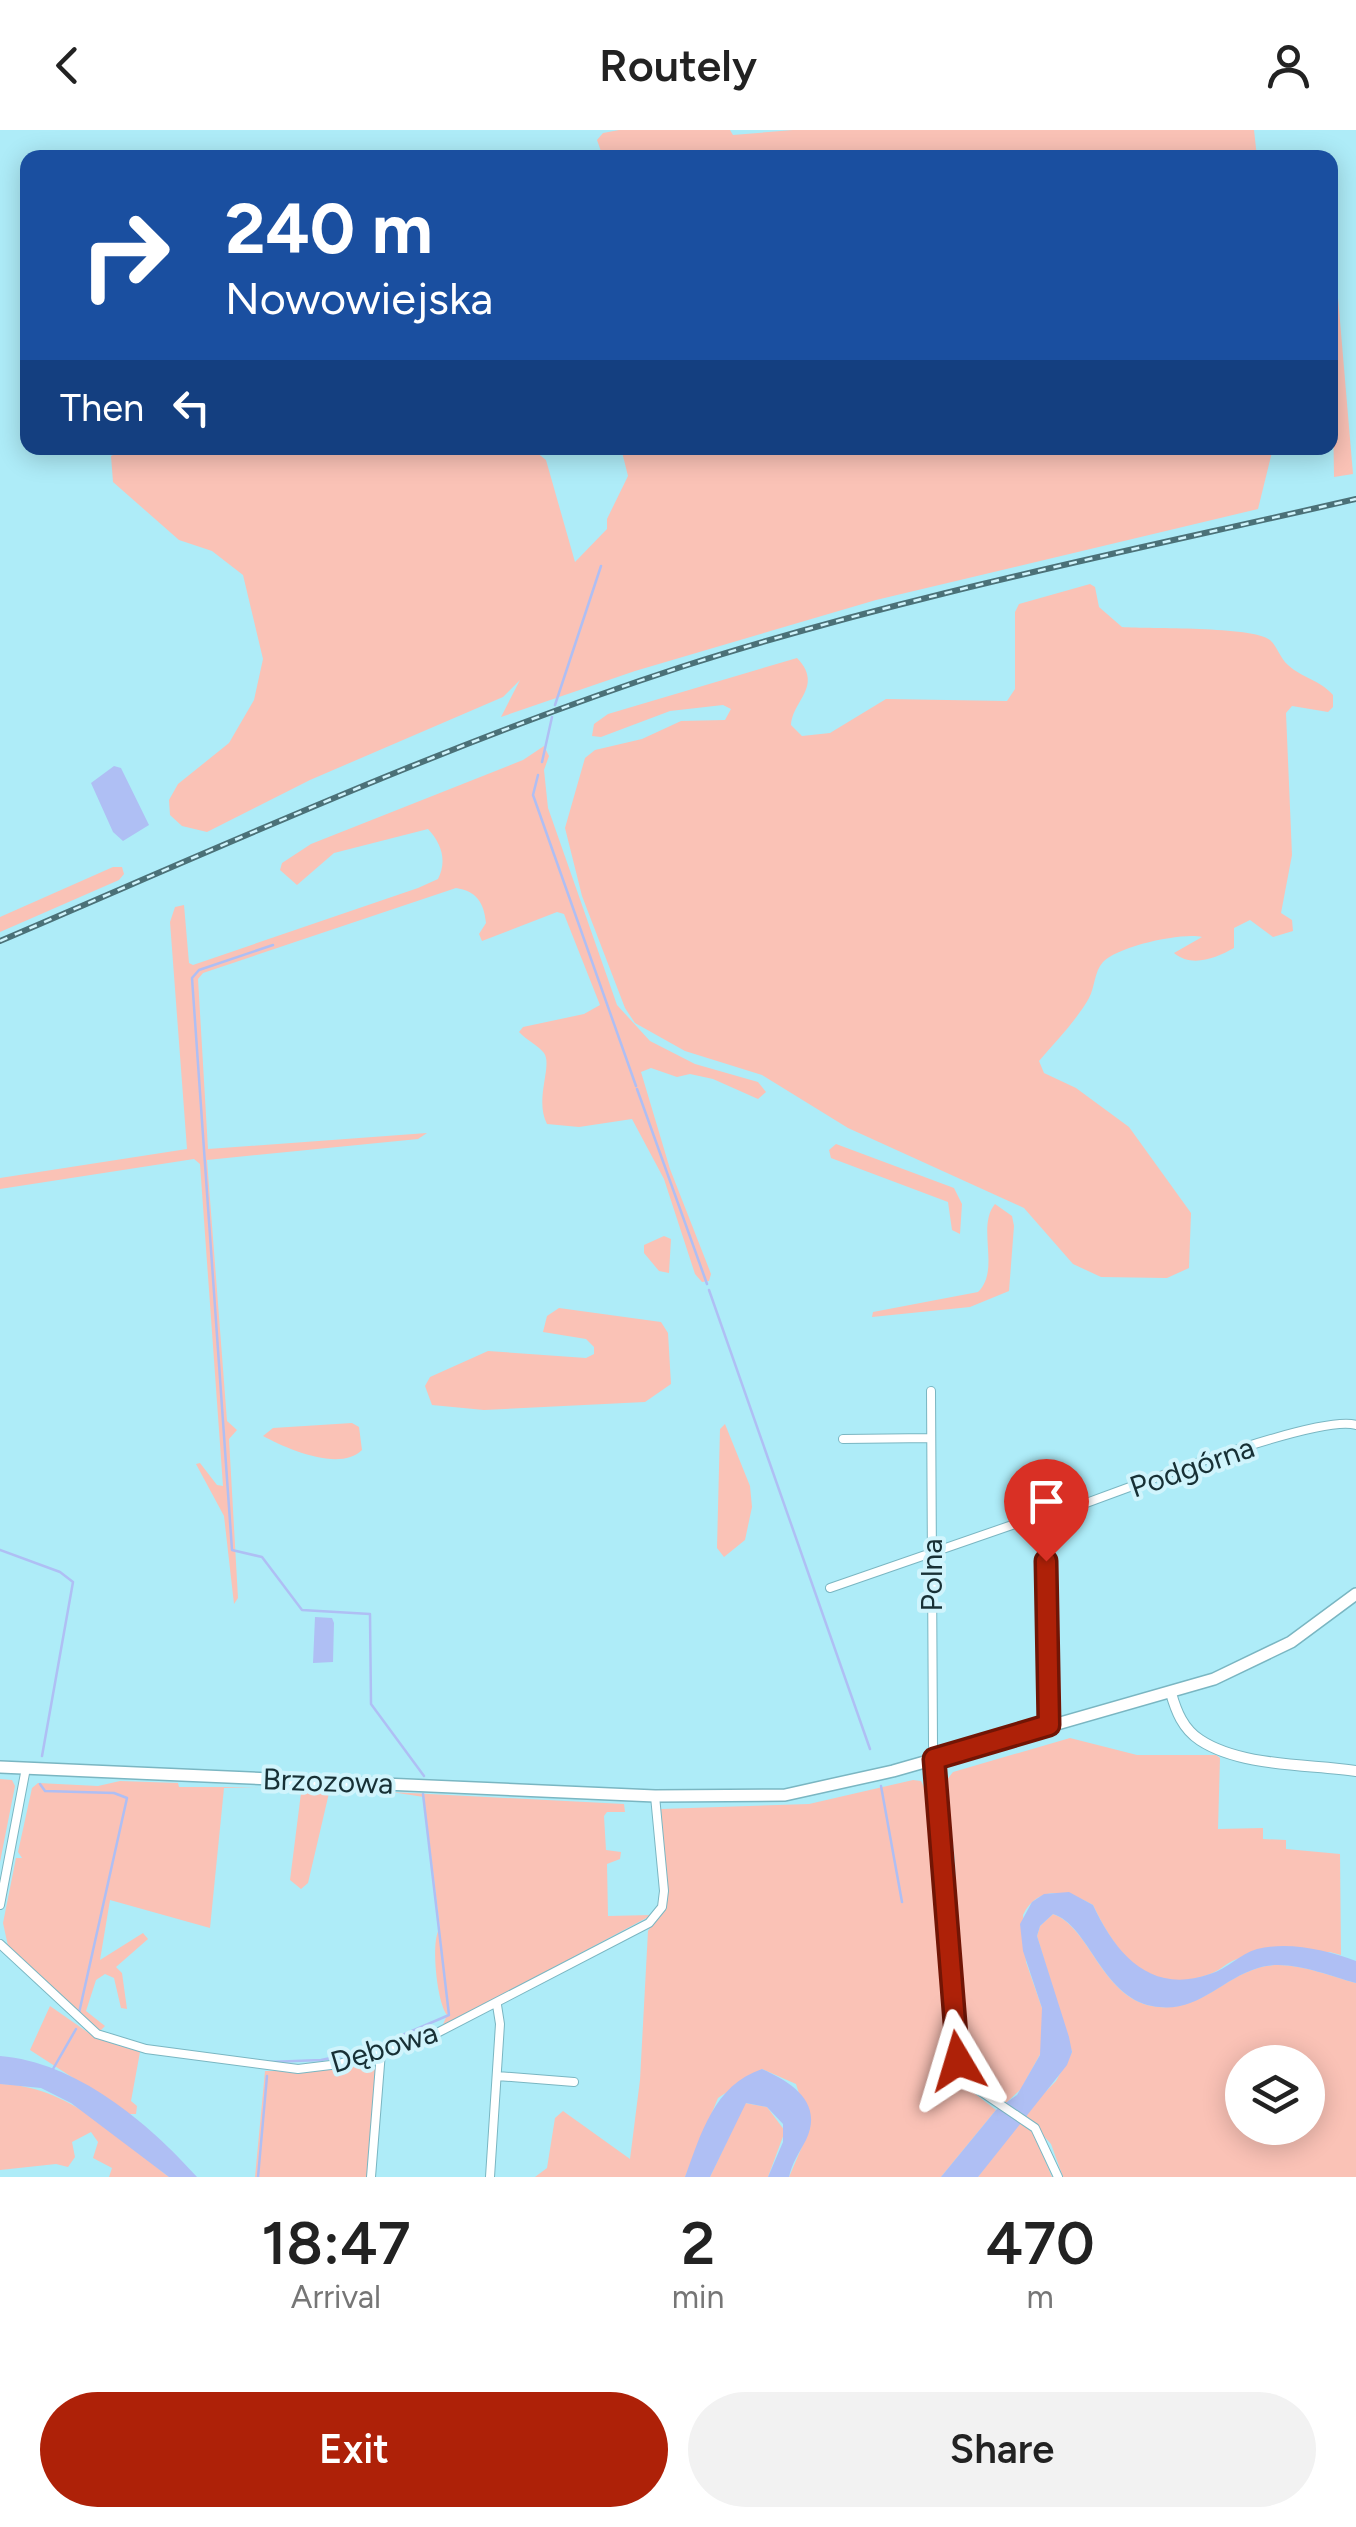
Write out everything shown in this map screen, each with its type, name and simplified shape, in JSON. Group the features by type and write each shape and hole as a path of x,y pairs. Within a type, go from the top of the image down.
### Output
{"main road":[{"name":"Brzozowa","path":"0,1767 655,1796 785,1795 934,1759 1172,1693 1252,1664 1309,1630 1356,1594"}],"street":[{"name":"Polna","path":"930,1392 934,1759 955,2051 970,2084 1025,2119 1042,2137 1058,2177"},
{"name":"Podgórna","path":"830,1588 1290,1433 1342,1421 1356,1425"},
{"path":"844,1439 930,1438"},
{"path":"1029,1524 1040,1536 1046,1561 1049,1725"},
{"path":"1172,1693 1178,1715 1200,1740 1256,1757 1356,1770"},
{"path":"0,1904 26,1768"},
{"name":"Dębowa","path":"0,1944 91,2030 126,2044 280,2068 318,2068 380,2052 497,2005 657,1915 664,1884 655,1796"},
{"path":"490,2177 497,2005"},
{"path":"371,2177 380,2052"},
{"path":"497,2076 574,2082"}],"shaded area":[{"path":"1254,130 1256,150 601,150 597,140 603,133"},
{"path":"1338,297 1353,474 1334,477 1334,455 1338,455"},
{"path":"540,455 546,460 575,562 607,529 607,519 628,476 623,455 1271,455 1258,509 876,600 635,671 501,717 520,680 503,697 310,780 207,832 182,826 170,815 169,800 178,784 229,743 254,700 263,659 243,575 212,551 179,540 113,482 111,456"},
{"path":"1090,584 1095,587 1099,607 1122,627 1222,630 1260,636 1270,640 1293,669 1333,695 1333,707 1328,712 1292,706 1286,713 1292,855 1281,913 1292,920 1293,931 1273,937 1250,920 1234,928 1234,948 1212,958 1188,960 1174,953 1202,937 1193,936 1151,942 1111,956 1100,966 1084,1006 1039,1061 1044,1073 1076,1088 1129,1127 1191,1213 1189,1268 1167,1278 1101,1277 1073,1264 1024,1208 848,1128 762,1075 685,1051 635,1023 625,1008 582,896 565,828 585,758 595,750 642,739 681,721 725,720 731,709 723,705 670,711 601,737 592,736 594,724 608,714 797,658 808,677 791,725 802,736 830,733 886,699 1007,701 1015,689 1015,612 1019,604"},
{"path":"544,746 549,756 544,770 548,808 617,1005 650,1041 695,1064 758,1082 766,1092 758,1099 713,1079 690,1074 677,1077 651,1068 641,1072 670,1169 711,1274 709,1281 702,1282 695,1274 664,1179 632,1119 579,1127 547,1124 542,1104 546,1059 519,1032 523,1027 584,1014 600,1005 564,914 557,912 482,941 479,934 486,923 481,903 469,892 456,888 203,973 198,979 208,1149 427,1133 418,1139 207,1160 227,1421 237,1430 229,1439 238,1598 234,1604 224,1516 196,1464 200,1463 217,1485 223,1486 200,1164 194,1159 0,1189 0,1178 187,1149 170,922 175,907 184,905 189,963 193,965 418,888 438,879 442,866 440,847 428,829 334,853 297,885 280,870 282,863 311,844 523,760"},
{"path":"113,867 122,867 124,874 119,880 0,932 0,917"},
{"path":"836,1144 954,1188 962,1204 960,1234 952,1230 948,1202 831,1158 829,1150"},
{"path":"995,1204 1012,1216 1014,1226 1009,1291 970,1307 872,1317 873,1312 978,1292 988,1272 988,1224"},
{"path":"664,1236 671,1239 669,1273 659,1271 644,1253 644,1245"},
{"path":"559,1308 661,1322 668,1333 671,1384 645,1402 484,1410 432,1405 425,1386 430,1377 488,1351 586,1358 594,1354 594,1347 586,1339 543,1332 547,1316"},
{"path":"352,1423 359,1427 362,1450 341,1459 299,1452 263,1436 273,1428"},
{"path":"725,1424 750,1486 752,1507 745,1540 724,1557 717,1548 720,1429"},
{"path":"1070,1738 1137,1755 1216,1755 1220,1758 1218,1829 1263,1828 1263,1839 1286,1840 1286,1849 1340,1854 1341,1955 1259,1954 1233,1960 1210,1974 1169,1980 1137,1967 1124,1955 1093,1905 1064,1894 1037,1898 1023,1915 1026,1962 1042,2008 1043,2049 1021,2089 1006,2103 976,2081 963,2051 955,1861 946,1781 953,1772"},
{"path":"0,1779 12,1780 15,1786 0,1862"},
{"path":"120,1781 178,1783 179,1787 259,1787 224,1788 210,1928 110,1900 100,1960 143,1933 148,1939 116,1967 122,1973 127,2009 121,2008 114,1978 105,1974 96,1980 86,2011 105,2026 99,2032 8,1946 3,1923 16,1858 22,1858 18,1852 32,1788 38,1783 98,1786"},
{"path":"921,1781 929,1797 952,2065 961,2083 996,2110 941,2177 789,2177 810,2128 796,2084 762,2069 718,2098 685,2177 535,2177 547,2168 555,2118 563,2111 630,2159 640,2080 648,1931 668,1900 661,1809 809,1804"},
{"path":"265,1787 343,1790 329,1793 308,1883 301,1889 290,1880 301,1793"},
{"path":"391,1792 624,1804 625,1812 607,1812 604,1816 606,1850 621,1852 620,1859 607,1864 608,1916 652,1915 442,2027 447,2015 436,1971 435,1945 440,1928 424,1797"},
{"path":"1053,1914 1066,1921 1120,1989 1152,2006 1195,2001 1244,1973 1270,1965 1307,1969 1356,1983 1356,2177 1063,2177 1051,2144 1024,2114 1056,2081 1072,2052 1037,1936 1040,1926"},
{"path":"50,2006 96,2038 140,2052 131,2101 137,2106 136,2114 129,2114 30,2050"},
{"path":"368,2061 377,2069 367,2177 255,2177 265,2071 317,2071"},
{"path":"0,2084 48,2093 69,2103 111,2130 169,2177 109,2177 112,2168 93,2158 98,2142 91,2132 72,2142 75,2157 68,2167 56,2164 0,2170"},
{"path":"745,2103 767,2107 785,2131 768,2177 710,2177"},
{"path":"1020,2120 1034,2134 1052,2177 978,2177"}],"water":[{"path":"114,766 121,768 149,825 123,841 113,832 91,783"},
{"path":"315,1617 332,1618 334,1623 333,1662 313,1663"},
{"path":"1069,1892 1093,1905 1124,1954 1153,1974 1189,1979 1216,1972 1257,1949 1295,1946 1356,1961 1356,1983 1307,1969 1270,1965 1244,1973 1182,2006 1152,2006 1120,1989 1076,1932 1053,1914 1040,1926 1037,1936 1069,2037 1072,2052 1067,2065 978,2177 941,2177 996,2110 1017,2095 1040,2055 1042,2008 1023,1951 1020,1924 1032,1902 1044,1894"},
{"path":"0,2056 28,2061 83,2082 133,2116 197,2177 169,2177 71,2103 41,2088 0,2084"},
{"path":"762,2069 802,2095 811,2115 806,2140 789,2177 768,2177 783,2142 783,2124 767,2107 746,2103 710,2177 685,2177 704,2128 721,2099 746,2076"}],"waterway":[{"path":"555,705 601,566"},
{"path":"542,762 552,717"},
{"path":"538,775 533,795 636,1086"},
{"path":"273,945 199,970 192,978 232,1550 262,1557 302,1610 370,1614 371,1704 424,1776"},
{"path":"637,1089 707,1284"},
{"path":"709,1290 870,1749"},
{"path":"0,1550 60,1572 73,1582 42,1756"},
{"path":"40,1784 45,1791 114,1793 127,1798 79,2013"},
{"path":"881,1786 902,1902"},
{"path":"269,2062 321,2060 365,2051 449,2015 423,1794"},
{"path":"53,2069 76,2029"},
{"path":"258,2177 267,2076"}],"railway":[{"path":"0,941 422,762 681,667 932,596 1356,499"}],"route":[{"path":"958,2061 934,1759 1049,1725 1046,1561"}]}
